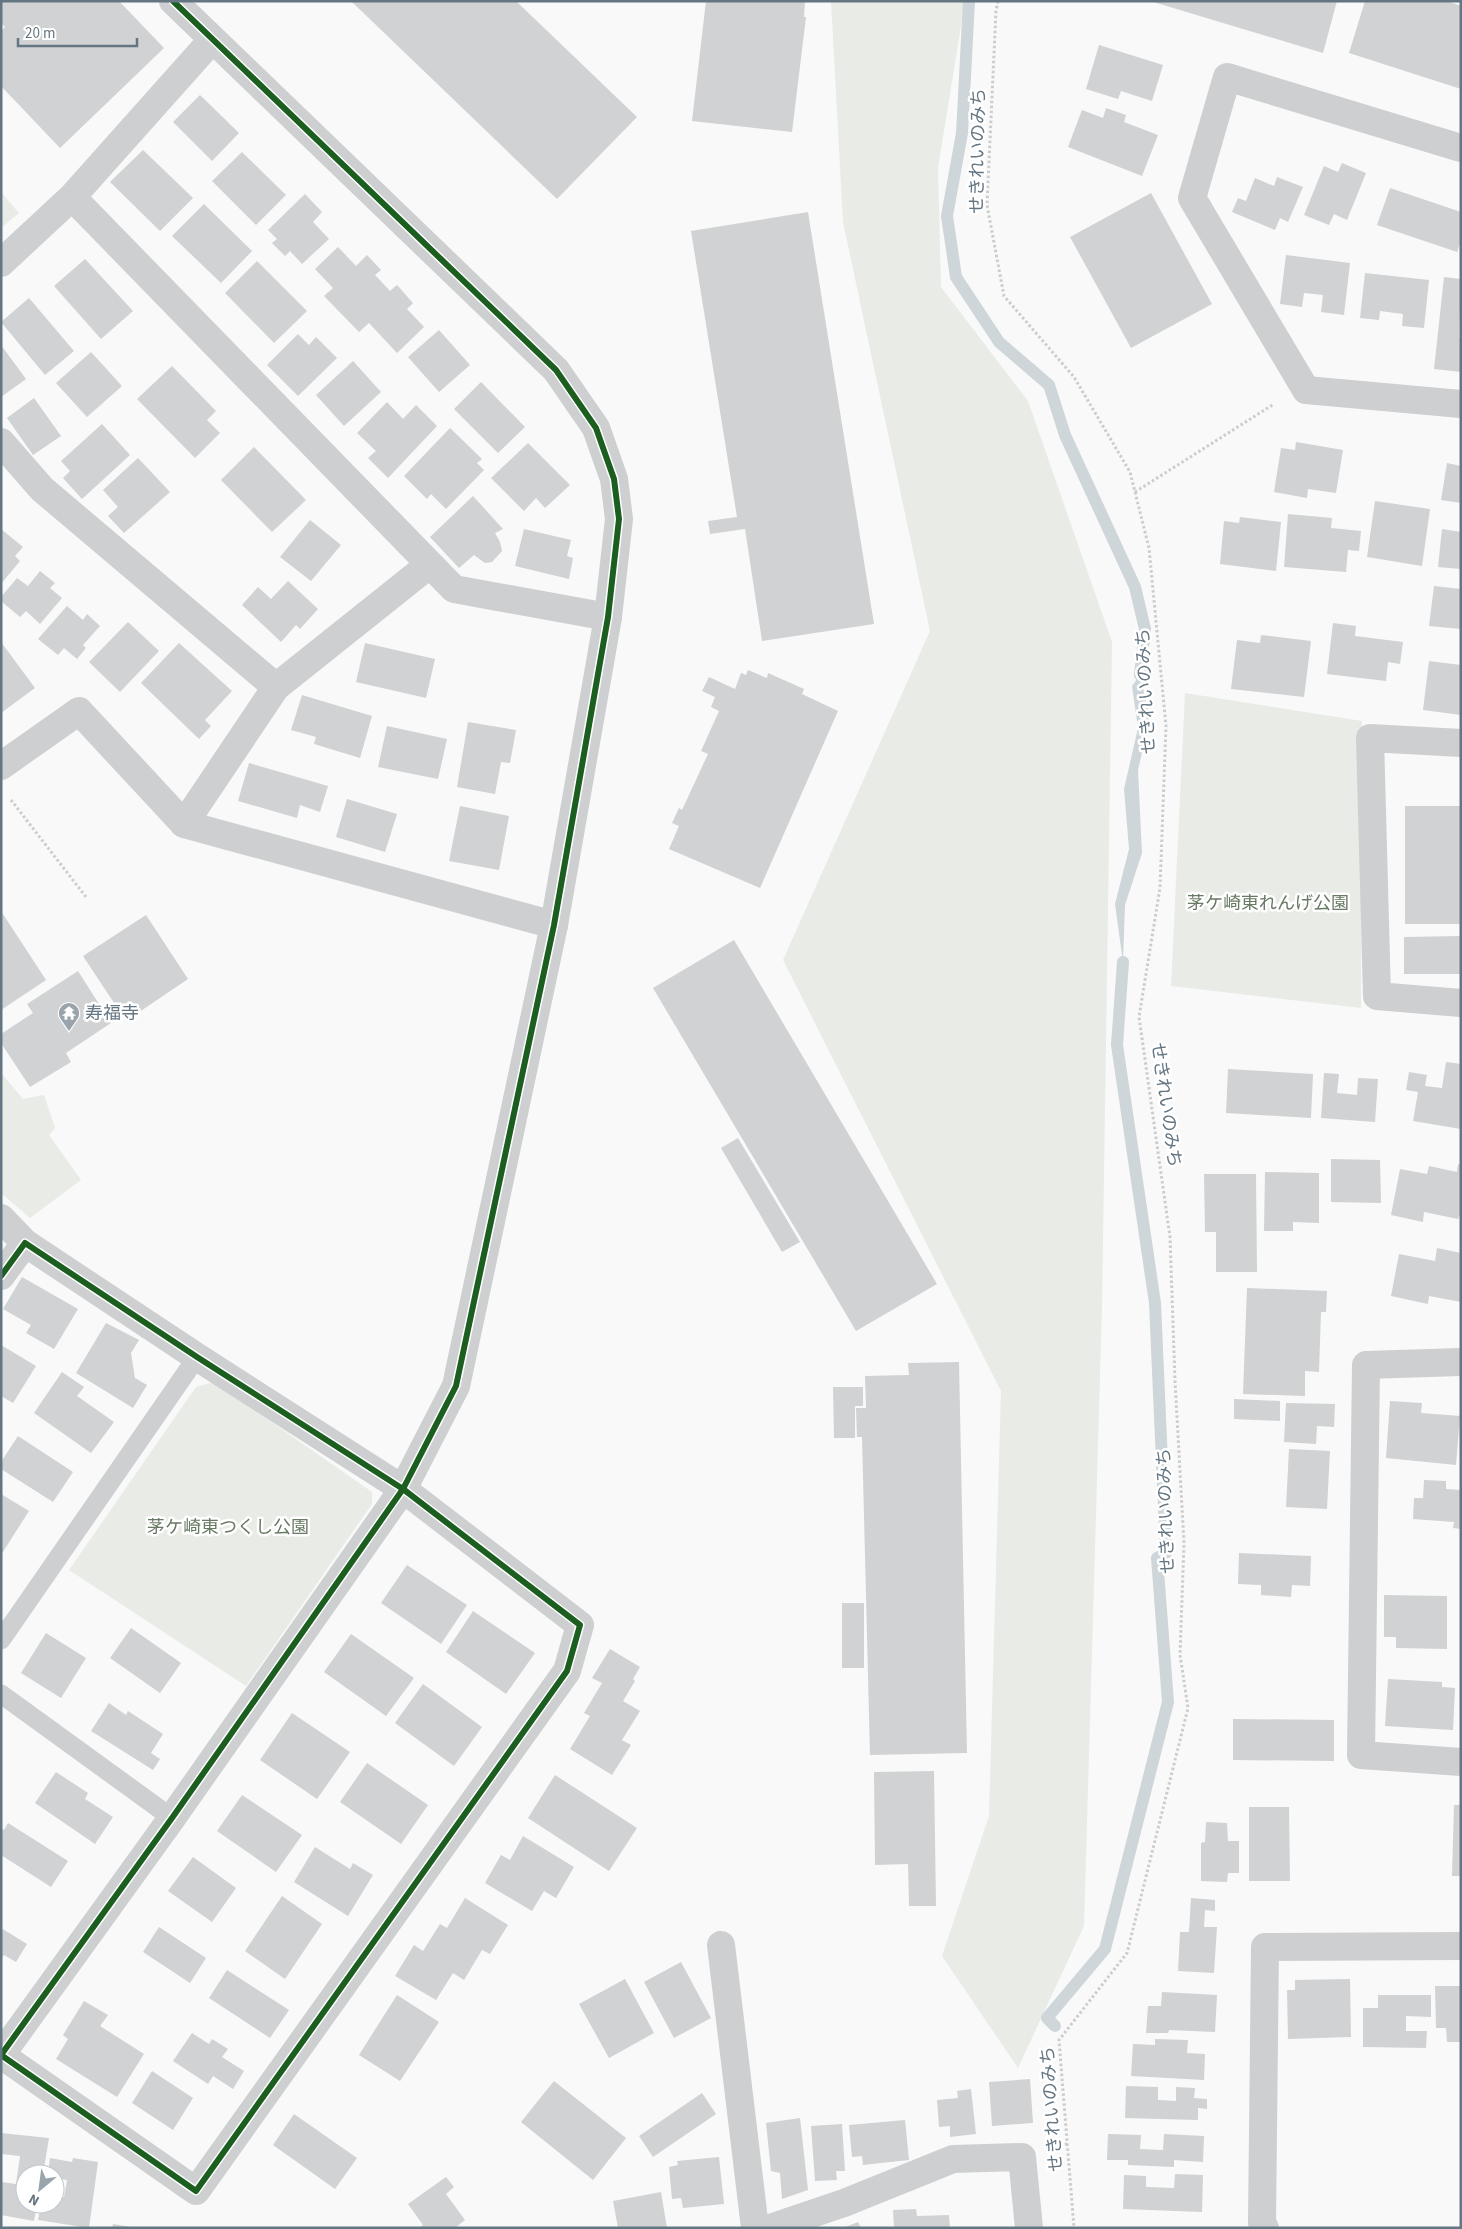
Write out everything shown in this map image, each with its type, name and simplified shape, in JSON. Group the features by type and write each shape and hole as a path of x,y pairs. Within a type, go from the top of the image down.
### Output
{"street":[{"path":"1,1218 25,1242 197,1358 403,1489 580,1625 567,1671 196,2191 1,2055 172,1818 403,1489 456,1386 554,925 608,617 619,520 614,479 596,428 556,370 173,1"},
{"path":"1,263 72,197 212,40"},
{"path":"1461,148 1227,77 1192,198 1306,390 1461,404"},
{"path":"72,197 454,589 608,617"},
{"path":"1,442 42,489 276,687"},
{"path":"184,824 276,687 429,565"},
{"path":"1,766 79,711 184,824 554,925"},
{"path":"1461,743 1370,738 1377,996 1461,1002"},
{"path":"1,1276 25,1242"},
{"path":"1461,1362 1366,1365 1361,1755 1461,1762"},
{"path":"721,1945 755,2228"},
{"path":"1265,2228 1262,2223 1265,1946 1461,1946"},
{"path":"770,2228 844,2203 953,2159 1022,2157 1029,2228"}],"lane":[{"path":"1,1640 197,1358"},
{"path":"1,1694 172,1818"}],"path":[{"path":"1135,492 1277,402 1306,390"},
{"path":"7,795 86,897"}],"green space":[{"path":"831,1 965,1 938,168 941,287 1028,401 1112,642 1102,1307 1084,1926 1018,2068 942,1956 989,1816 1001,1391 783,960 930,631 843,222"},
{"path":"1,192 19,213 1,228"},
{"name":"茅ケ崎東れんげ公園","path":"1185,693 1362,721 1361,1008 1171,986"},
{"path":"1,1073 23,1099 44,1095 55,1128 49,1135 81,1180 30,1218 1,1193"},
{"name":"茅ケ崎東つくし公園","path":"214,1382 372,1492 372,1504 246,1686 69,1570 196,1387"}],"shaded area":[{"path":"1140,675 1150,718 1138,770 1142,853 1125,905 1123,962 1115,904 1129,849 1124,789 1138,728 1132,686"}],"building":[{"path":"1,1 119,1 164,48 60,148 1,86 1,31 5,27 1,23"},
{"path":"351,1 516,1 637,117 557,199"},
{"path":"706,1 805,1 804,17 806,17 792,132 692,121"},
{"path":"1150,1 1337,1 1323,53"},
{"path":"1365,1 1447,1 1461,6 1461,89 1349,53"},
{"path":"1099,45 1163,65 1152,101 1121,91 1118,99 1086,89"},
{"path":"200,95 239,133 212,161 173,122"},
{"path":"1106,108 1126,115 1124,122 1158,135 1142,176 1068,147 1082,110 1103,118"},
{"path":"143,150 193,198 160,231 110,182"},
{"path":"242,152 286,195 256,225 212,181"},
{"path":"1342,163 1366,173 1347,220 1334,214 1329,225 1304,215 1324,166 1338,172"},
{"path":"1277,177 1303,187 1288,222 1280,218 1275,230 1232,212 1238,198 1246,201 1255,178 1274,186"},
{"path":"1390,188 1461,212 1461,241 1457,252 1377,225"},
{"path":"1151,193 1212,304 1131,348 1070,237"},
{"path":"305,194 322,212 313,222 329,239 302,264 290,251 285,256 272,243 277,239 268,230"},
{"path":"204,204 252,251 221,283 172,236"},
{"path":"808,212 874,624 762,641 745,529 710,534 708,521 737,517 691,231"},
{"path":"338,247 356,266 367,255 381,270 375,275 390,291 397,285 413,303 407,309 424,327 397,353 369,323 359,332 324,296 333,288 315,269"},
{"path":"1286,255 1350,263 1344,315 1321,312 1323,295 1304,293 1302,307 1280,304"},
{"path":"85,259 133,311 101,339 54,286"},
{"path":"257,261 307,311 274,343 225,293"},
{"path":"1365,273 1429,280 1424,328 1402,326 1403,314 1380,311 1379,320 1360,318"},
{"path":"1444,277 1461,279 1459,338 1461,338 1461,372 1434,369"},
{"path":"29,298 74,351 45,375 1,322"},
{"path":"439,330 470,365 439,392 408,357"},
{"path":"298,334 309,345 316,337 337,358 298,396 267,365"},
{"path":"1,345 26,379 1,397"},
{"path":"91,352 122,386 87,417 56,383"},
{"path":"353,361 381,392 344,426 316,395"},
{"path":"172,366 216,411 207,420 220,433 195,458 137,399"},
{"path":"481,382 525,427 498,453 454,409"},
{"path":"34,398 61,436 33,455 7,418"},
{"path":"387,402 403,419 416,405 437,426 388,478 368,458 376,451 357,433"},
{"path":"102,424 130,455 82,499 63,478 70,471 61,461"},
{"path":"450,428 482,459 477,463 484,470 446,509 431,494 427,499 404,476"},
{"path":"1296,442 1343,450 1336,493 1308,489 1307,498 1274,492 1281,448 1295,450"},
{"path":"528,443 570,485 545,508 536,498 524,511 491,478"},
{"path":"254,447 306,500 272,532 221,480"},
{"path":"138,458 170,492 124,533 108,516 118,507 103,490"},
{"path":"1447,463 1461,466 1461,503 1441,500"},
{"path":"473,496 503,529 495,533 502,551 492,562 485,563 474,555 459,568 430,537"},
{"path":"1375,501 1430,509 1422,566 1367,557"},
{"path":"1288,514 1332,518 1331,528 1361,531 1359,551 1348,550 1346,572 1284,567"},
{"path":"1240,517 1281,522 1276,571 1220,564 1224,521 1239,523"},
{"path":"310,520 341,545 311,581 280,557"},
{"path":"1,529 23,547 15,556 20,561 1,584"},
{"path":"524,529 571,540 567,556 573,558 569,579 515,566"},
{"path":"1442,529 1461,532 1461,569 1438,567"},
{"path":"40,571 55,583 50,588 62,598 40,624 26,611 20,617 1,601 1,597 17,578 28,586"},
{"path":"288,581 318,609 300,629 296,625 281,642 242,605 258,587 271,599"},
{"path":"1434,586 1461,589 1461,629 1429,626"},
{"path":"67,606 83,620 87,614 100,626 83,645 86,648 77,659 64,648 58,655 38,639"},
{"path":"128,622 159,651 120,692 89,662"},
{"path":"1333,623 1356,626 1355,636 1403,642 1400,664 1388,662 1386,681 1327,674"},
{"path":"1261,635 1311,641 1304,697 1231,689 1237,640 1260,643"},
{"path":"1,642 35,688 1,713"},
{"path":"179,643 232,691 205,720 211,726 199,739 141,683"},
{"path":"365,643 435,659 426,698 356,682"},
{"path":"1429,661 1461,665 1461,715 1423,710"},
{"path":"748,670 767,678 768,673 804,689 802,694 838,711 760,888 669,849 679,826 672,823 679,808 682,810 708,754 701,751 719,711 711,707 715,697 702,691 709,677 735,689 741,673 746,675"},
{"path":"302,695 372,716 360,758 314,744 316,737 291,730"},
{"path":"468,722 516,730 510,763 501,762 495,794 457,787"},
{"path":"387,726 447,739 438,779 378,767"},
{"path":"249,763 328,786 320,812 300,805 297,818 238,801"},
{"path":"347,799 397,814 385,852 336,837"},
{"path":"460,806 509,816 499,870 449,861"},
{"path":"1405,806 1461,806 1461,924 1405,924"},
{"path":"1,911 46,980 1,1010"},
{"path":"146,915 188,979 126,1021 83,956"},
{"path":"1461,936 1461,974 1404,974 1404,937"},
{"path":"734,940 937,1284 856,1331 653,988"},
{"path":"78,971 111,1023 66,1053 71,1062 30,1087 1,1043 1,1034 33,1013 27,1004"},
{"path":"1446,1062 1461,1064 1461,1129 1413,1121 1418,1092 1406,1090 1409,1072 1427,1075 1425,1086 1442,1088"},
{"path":"1228,1069 1313,1074 1311,1118 1226,1113"},
{"path":"1324,1073 1339,1074 1337,1093 1357,1095 1358,1078 1378,1079 1375,1122 1321,1118"},
{"path":"738,1138 800,1242 782,1252 721,1148"},
{"path":"1331,1159 1380,1160 1381,1203 1331,1202"},
{"path":"1458,1164 1461,1165 1461,1213 1458,1219 1424,1212 1423,1222 1391,1215 1400,1169 1427,1174 1429,1166 1457,1172"},
{"path":"1265,1172 1319,1173 1319,1223 1293,1222 1293,1231 1264,1231"},
{"path":"1204,1174 1256,1174 1257,1272 1216,1272 1216,1232 1205,1232"},
{"path":"1437,1248 1461,1253 1461,1302 1429,1296 1428,1304 1391,1296 1399,1254 1435,1261"},
{"path":"22,1277 78,1309 54,1349 26,1333 31,1325 3,1309"},
{"path":"1247,1288 1327,1291 1326,1312 1321,1312 1319,1372 1305,1371 1305,1396 1243,1394"},
{"path":"106,1323 139,1340 131,1353 135,1378 147,1385 133,1408 76,1373"},
{"path":"1,1345 36,1366 13,1403 1,1396"},
{"path":"959,1362 967,1753 870,1755 862,1437 857,1437 856,1408 866,1408 865,1376 909,1375 908,1363"},
{"path":"62,1372 84,1387 77,1396 114,1422 91,1453 34,1413"},
{"path":"833,1387 863,1387 863,1406 855,1406 855,1438 834,1438"},
{"path":"1234,1399 1280,1401 1280,1421 1234,1419"},
{"path":"1390,1401 1422,1403 1421,1413 1460,1416 1456,1465 1386,1458"},
{"path":"1286,1403 1335,1404 1334,1427 1317,1426 1316,1444 1284,1442"},
{"path":"18,1436 73,1472 53,1502 1,1469 1,1462"},
{"path":"1289,1449 1330,1451 1327,1509 1286,1507"},
{"path":"1424,1480 1446,1481 1446,1489 1461,1490 1461,1529 1453,1528 1454,1522 1413,1519 1414,1498 1423,1498"},
{"path":"1,1494 29,1511 1,1555"},
{"path":"1239,1553 1311,1556 1310,1586 1292,1585 1291,1597 1261,1595 1261,1585 1238,1584"},
{"path":"407,1565 467,1605 441,1644 381,1603"},
{"path":"1384,1595 1447,1596 1447,1649 1396,1648 1396,1637 1384,1637"},
{"path":"842,1603 864,1603 864,1668 842,1668"},
{"path":"473,1611 535,1653 506,1694 446,1652"},
{"path":"131,1628 181,1663 160,1693 110,1658"},
{"path":"46,1633 86,1658 61,1698 21,1673"},
{"path":"351,1634 414,1678 386,1716 324,1672"},
{"path":"610,1649 640,1667 633,1679 635,1681 623,1701 640,1711 622,1740 631,1745 612,1775 570,1749 590,1716 584,1713 602,1683 592,1678"},
{"path":"1388,1679 1442,1682 1442,1687 1455,1688 1453,1730 1385,1726"},
{"path":"423,1684 482,1727 454,1766 395,1723"},
{"path":"109,1703 126,1715 128,1711 163,1734 151,1753 160,1759 153,1770 91,1731"},
{"path":"292,1713 350,1752 317,1799 260,1760"},
{"path":"1233,1719 1334,1720 1334,1761 1233,1760"},
{"path":"367,1763 428,1805 401,1844 340,1802"},
{"path":"934,1771 936,1906 909,1906 908,1864 875,1865 874,1772"},
{"path":"56,1772 88,1793 85,1799 113,1817 95,1844 35,1803"},
{"path":"555,1775 637,1828 609,1871 528,1818"},
{"path":"242,1795 302,1835 276,1872 217,1831"},
{"path":"1454,1805 1461,1805 1461,1876 1452,1876"},
{"path":"1249,1807 1289,1807 1290,1881 1249,1881"},
{"path":"1206,1822 1227,1823 1228,1841 1239,1841 1239,1873 1228,1873 1227,1882 1201,1881 1201,1843 1205,1842"},
{"path":"8,1823 68,1861 51,1887 1,1855 1,1828 4,1830"},
{"path":"523,1836 574,1867 556,1898 544,1891 532,1911 485,1883 501,1855 510,1860"},
{"path":"315,1847 350,1869 353,1863 373,1875 348,1916 294,1882"},
{"path":"193,1857 236,1888 212,1922 168,1891"},
{"path":"282,1896 322,1924 285,1979 245,1951"},
{"path":"465,1898 508,1925 490,1954 482,1950 464,1980 453,1973 436,2000 395,1976 414,1945 423,1951 440,1924 447,1928"},
{"path":"1191,1898 1215,1900 1215,1911 1205,1910 1204,1927 1217,1927 1214,1973 1178,1971 1180,1932 1189,1932"},
{"path":"159,1927 206,1958 190,1983 143,1952"},
{"path":"1,1928 27,1944 16,1962 4,1955 1,1960"},
{"path":"681,1962 711,2018 674,2038 644,1982"},
{"path":"227,1970 289,2010 270,2038 209,1998"},
{"path":"625,1979 654,2033 609,2058 579,2004"},
{"path":"1350,1979 1351,2037 1288,2039 1287,1990 1295,1990 1295,1980"},
{"path":"1435,1986 1461,1986 1461,2042 1447,2042 1446,2028 1436,2028"},
{"path":"1162,1992 1217,1995 1215,2032 1169,2030 1168,2033 1146,2033 1148,2006 1161,2006"},
{"path":"397,1995 439,2022 400,2081 359,2055"},
{"path":"1378,1995 1431,1995 1431,2017 1406,2016 1406,2031 1427,2031 1426,2048 1363,2047 1363,2008 1378,2008"},
{"path":"84,2001 108,2015 100,2026 144,2054 117,2097 56,2059 68,2039 63,2035"},
{"path":"192,2033 209,2044 212,2039 228,2049 222,2057 244,2071 233,2089 213,2076 208,2084 173,2061"},
{"path":"1155,2039 1188,2040 1187,2053 1205,2054 1204,2080 1131,2076 1133,2044 1155,2045"},
{"path":"152,2071 193,2098 173,2130 132,2103"},
{"path":"1030,2079 1033,2123 992,2126 989,2082"},
{"path":"554,2081 626,2138 593,2180 521,2122"},
{"path":"1126,2086 1158,2087 1158,2100 1176,2101 1176,2087 1195,2088 1194,2098 1207,2099 1207,2109 1198,2108 1198,2120 1125,2118"},
{"path":"971,2089 976,2134 950,2137 950,2126 939,2127 937,2100 958,2098 957,2091"},
{"path":"702,2093 716,2114 653,2157 639,2136"},
{"path":"294,2114 357,2158 335,2189 273,2145"},
{"path":"800,2118 808,2190 782,2199 780,2173 771,2171 766,2123"},
{"path":"905,2120 909,2160 863,2165 862,2156 852,2157 849,2125"},
{"path":"842,2124 845,2171 836,2171 837,2180 815,2181 811,2126"},
{"path":"1,2133 49,2138 45,2164 19,2164 20,2156 1,2154"},
{"path":"1108,2134 1141,2135 1140,2149 1163,2150 1164,2134 1204,2136 1203,2162 1174,2160 1174,2167 1128,2165 1128,2160 1107,2160"},
{"path":"719,2157 724,2204 683,2208 681,2198 672,2199 669,2167 678,2165 677,2161"},
{"path":"50,2158 72,2162 73,2158 98,2162 89,2228 38,2220 39,2214 65,2214 67,2180 65,2180 65,2164 49,2164"},
{"path":"1175,2174 1203,2175 1202,2212 1123,2209 1124,2175 1146,2176 1146,2187 1174,2188"},
{"path":"446,2177 454,2187 446,2194 465,2220 455,2228 419,2228 423,2225 408,2204"},
{"path":"1,2182 15,2184 15,2214 35,2214 34,2221 1,2215"},
{"path":"661,2192 667,2228 618,2228 613,2201"},
{"path":"916,2209 917,2216 949,2215 950,2228 894,2228 893,2210"},
{"path":"858,2222 861,2228 843,2228"},
{"path":"113,2224 131,2227 131,2228 112,2228"}],"waterway":[{"path":"969,1 962,133 947,216 956,277 999,342 1049,385 1065,435 1135,587 1145,629 1140,675"},
{"path":"1055,2026 1047,2018 1105,1949 1168,1702 1157,1558 1166,1553 1155,1303 1117,1045 1123,962"}],"cycle path":[{"path":"1,2055 172,1818 403,1489 456,1386 554,925 608,617 619,519 614,479 596,428 556,370 173,1"},
{"path":"1,1276 25,1243 197,1357 403,1489 580,1625 567,1671 196,2191 1,2055"}],"place":[{"name":"寿福寺","path":"69,1032"}]}
